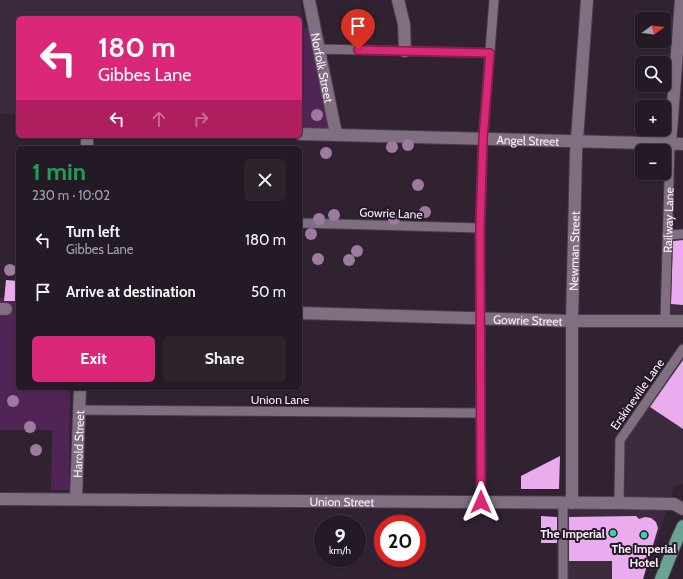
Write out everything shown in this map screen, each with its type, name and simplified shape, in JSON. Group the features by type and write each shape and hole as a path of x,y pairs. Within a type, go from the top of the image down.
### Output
{"main road":[{"path":"661,579 683,526"}],"street":[{"name":"Norfolk Street","path":"309,0 337,135"},
{"path":"398,0 404,24 405,52"},
{"name":"Newman Street","path":"568,503 577,141 587,0"},
{"name":"Railway Lane","path":"670,144 681,0"},
{"name":"Angel Street","path":"302,134 670,144"},
{"name":"Angel Street","path":"671,144 683,144"},
{"name":"Gowrie Street","path":"302,313 572,320 683,320"},
{"name":"Harold Street","path":"76,499 80,390"},
{"name":"Union Street","path":"0,499 619,503 674,504 683,509"}],"lane":[{"path":"481,502 480,228 483,139 494,0"},
{"path":"318,49 490,53"},
{"name":"Railway Lane","path":"665,320 669,180"},
{"name":"Gowrie Lane","path":"302,223 480,228"},
{"path":"667,235 683,234"},
{"name":"Erskineville Lane","path":"619,503 620,440 683,349"},
{"name":"Union Lane","path":"79,410 480,413"},
{"path":"563,579 568,503"}],"shaded area":[{"path":"0,0 300,0 322,122 302,121 302,16 16,16 16,114 0,114"},
{"path":"309,27 329,129 302,128 302,28"},
{"path":"671,244 683,244 683,321 665,321 670,304"},
{"path":"0,297 16,298 16,390 70,390 69,490 51,490 52,430 0,430"},
{"path":"683,350 683,484 674,487 644,579 563,579 563,503 619,503 620,440"}],"building":[{"path":"683,240 683,305 671,304 673,241"},
{"path":"6,280 16,281 16,301 4,301"},
{"path":"683,360 683,429 650,407"},
{"path":"560,456 559,489 521,489 521,476"},
{"path":"541,516 557,517 557,543 541,543"},
{"path":"636,516 639,519 645,517 651,518 656,522 658,528 643,579 612,579 612,561 569,561 569,517"}],"place":[{"name":"The Imperial","path":"613,533"},
{"name":"The Imperial Hotel","path":"644,535"}],"route":[{"path":"358,50 490,53 483,139 480,228 481,502"}]}
